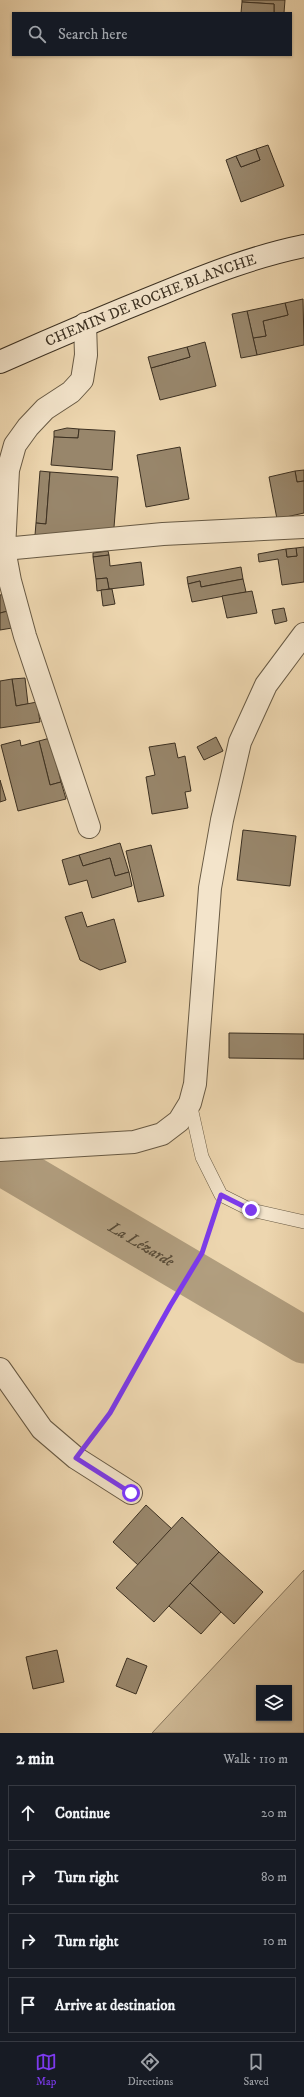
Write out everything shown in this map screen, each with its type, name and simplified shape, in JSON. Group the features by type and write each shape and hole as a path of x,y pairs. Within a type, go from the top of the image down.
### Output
{"street":[{"name":"CHEMIN DE ROCHE BLANCHE","path":"0,362 85,324 222,269 277,251 304,246"},
{"path":"85,324 86,355 82,380 71,392 45,409 28,427 15,445 8,470 4,549 10,581 25,636 89,827"},
{"path":"4,549 163,534 304,527"},
{"path":"7,1149 134,1142 162,1134 179,1121 190,1103 195,1084 210,888 222,820 239,750 266,685 304,634"},
{"path":"0,1369 42,1429 76,1458 131,1493"}],"lane":[{"path":"190,1103 202,1157 221,1195 251,1210 304,1222"}],"path":[{"path":"76,1458 110,1413 170,1306 202,1253 221,1195"}],"shaded area":[{"path":"304,1570 304,1733 152,1733"}],"building":[{"path":"242,0 285,0 284,12 274,12 274,4 242,2"},
{"path":"242,2 274,4 274,12 241,12"},
{"path":"268,145 284,186 241,202 226,160 236,156 241,167 260,160 256,149"},
{"path":"256,149 260,160 241,167 236,156"},
{"path":"303,299 304,345 257,355 253,338 266,336 263,321 288,315 285,303"},
{"path":"285,303 288,315 263,321 266,336 253,338 247,311"},
{"path":"247,311 257,355 241,358 232,314"},
{"path":"205,342 216,386 160,400 151,368 190,357 187,347"},
{"path":"187,347 190,357 151,368 148,357"},
{"path":"67,428 79,429 78,438 54,437 54,431"},
{"path":"79,429 115,431 112,470 51,465 54,437 78,438"},
{"path":"180,447 189,499 146,507 137,455"},
{"path":"304,470 304,481 297,482 295,471"},
{"path":"40,471 50,472 46,524 36,523"},
{"path":"295,471 297,482 304,481 304,513 277,519 269,477"},
{"path":"50,472 118,477 113,540 35,535 36,523 46,524"},
{"path":"304,547 304,582 282,585 278,559 259,562 258,554 286,549 287,557 297,556 296,548"},
{"path":"296,548 297,556 287,557 286,549"},
{"path":"108,551 109,555 93,557 93,553"},
{"path":"109,555 110,566 141,562 144,585 109,589 107,578 96,579 93,557"},
{"path":"241,567 243,579 201,587 200,581 188,584 187,577"},
{"path":"107,578 109,589 97,591 96,579"},
{"path":"243,579 246,592 192,602 188,584 200,581 201,587"},
{"path":"112,589 115,604 103,606 101,590"},
{"path":"252,591 257,613 227,618 222,596"},
{"path":"5,594 8,611 0,613 0,595"},
{"path":"284,608 287,621 275,624 272,610"},
{"path":"8,611 12,628 0,630 0,613"},
{"path":"25,678 28,704 16,706 12,679"},
{"path":"12,679 16,706 37,702 40,722 0,728 0,681"},
{"path":"216,737 223,751 204,760 197,747"},
{"path":"50,738 61,782 50,785 39,741"},
{"path":"20,740 21,746 39,741 50,785 61,782 66,799 18,811 1,745"},
{"path":"175,743 178,758 185,756 191,791 185,792 188,808 152,814 146,777 155,775 149,747"},
{"path":"0,780 6,800 0,802"},
{"path":"243,830 296,836 290,886 237,880"},
{"path":"120,843 129,872 115,876 110,858 83,866 79,855"},
{"path":"151,845 164,896 138,902 126,851"},
{"path":"79,855 83,866 110,858 115,876 129,872 132,886 92,898 87,880 69,885 62,860"},
{"path":"82,912 87,927 114,919 126,962 100,970 80,960 65,917"},
{"path":"229,1033 304,1034 304,1059 229,1058"},
{"path":"146,1505 172,1529 138,1565 113,1542"},
{"path":"182,1517 219,1552 154,1622 116,1588"},
{"path":"219,1552 263,1592 234,1624 190,1583"},
{"path":"190,1583 221,1612 201,1634 169,1606"},
{"path":"57,1650 64,1682 33,1689 26,1657"},
{"path":"127,1658 147,1666 136,1694 116,1686"}],"waterway":[{"name":"La Lézarde","path":"0,1161 304,1340"}],"route":[{"path":"131,1493 102,1473 76,1458 110,1413 170,1306 202,1253 221,1195 251,1210"}]}
